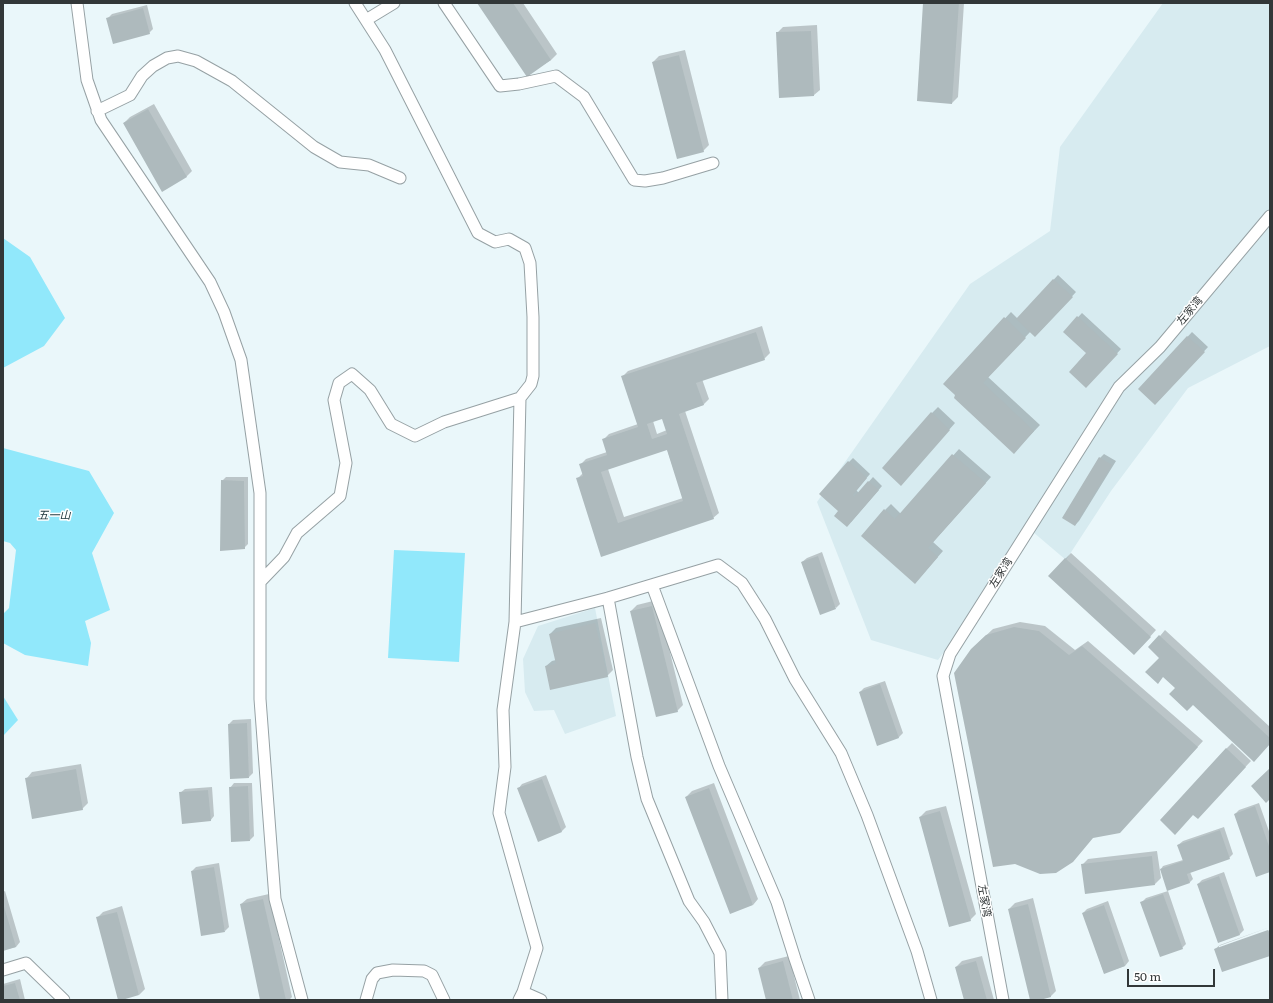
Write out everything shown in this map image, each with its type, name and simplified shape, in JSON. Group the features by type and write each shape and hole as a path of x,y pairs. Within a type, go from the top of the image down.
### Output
{"street":[{"path":"77,3 87,80 101,120 210,282 224,312 241,360 260,493 260,699 275,899 302,1000"},
{"path":"260,582 284,557 297,533 340,496 346,463 334,400 339,383 352,374 370,390 391,424 415,436 444,422 520,398 531,384 533,376 533,317 530,263 525,248 509,239 495,242 478,233 385,50 355,3"},
{"path":"366,20 394,3"},
{"path":"444,3 500,86 519,84 556,76 584,97 634,180 645,181 663,178 713,163"},
{"path":"98,111 130,95 142,76 153,66 167,58 178,56 196,61 232,80 314,147 340,162 369,165 400,178"},
{"name":"左家湾","path":"1002,1000 943,676 950,654 1118,387 1160,347 1270,216"},
{"path":"520,398 515,622 503,710 505,767 499,813 537,948 521,996 541,1000"},
{"path":"515,622 608,598 718,565 742,584 765,620 795,679 841,753 867,815 917,951 931,1000"},
{"path":"652,585 719,766 777,902 794,959 809,1000"},
{"path":"608,598 637,757 647,799 689,900 704,922 720,953 722,1000"},
{"path":"3,970 26,963 64,1000"},
{"path":"366,1000 372,980 377,973 393,970 424,971 432,974 444,1000"}],"shaded area":[{"path":"1163,3 1270,3 1270,346 1188,388 1111,491 1066,560 1033,532 938,660 871,640 817,502 970,284 1050,231 1060,147"},
{"path":"595,608 616,716 565,734 554,710 534,711 525,692 523,659 538,626"}],"green space":[{"path":"3,238 30,257 65,318 44,346 3,368"},
{"name":"五一山","path":"3,448 89,471 114,513 92,553 110,610 85,621 91,643 88,666 25,655 3,643 3,614 9,608 16,550 10,543 3,541"},
{"path":"394,550 465,553 459,662 388,658"},
{"path":"3,696 18,720 3,736"}],"building":[{"path":"477,3 513,3 551,60 527,77"},
{"path":"923,3 959,3 952,104 917,101"},
{"path":"143,8 150,34 113,44 106,18"},
{"path":"811,31 814,96 779,98 776,32"},
{"path":"679,55 704,152 677,159 652,62"},
{"path":"148,109 187,177 162,192 123,123"},
{"path":"1053,279 1073,297 1035,337 1016,319"},
{"path":"1077,316 1118,354 1086,388 1069,372 1086,353 1063,332"},
{"path":"1004,317 1026,338 983,383 1034,431 1014,454 954,398 955,395 943,384"},
{"path":"756,332 765,360 696,383 704,405 679,414 714,519 601,557 576,478 583,476 579,464 607,455 602,439 638,427 621,376","holes":["662,419 667,434 652,439 647,424","667,450 683,501 618,523 601,472"]},
{"path":"1187,336 1205,352 1155,405 1138,389"},
{"path":"931,412 950,430 901,486 882,468"},
{"path":"952,454 986,483 928,548 938,557 915,584 861,536 884,509 895,519"},
{"path":"1099,457 1112,465 1075,526 1062,518"},
{"path":"848,461 867,478 853,495 854,497 868,481 879,490 847,527 834,516 838,511 819,494"},
{"path":"221,480 244,481 245,549 220,551"},
{"path":"818,556 836,609 820,615 801,562"},
{"path":"1065,558 1151,637 1134,655 1048,576"},
{"path":"652,606 678,712 656,717 630,611"},
{"path":"595,623 608,677 550,690 545,666 556,664 549,634"},
{"path":"1014,627 1039,631 1069,655 1082,646 1198,747 1120,833 1093,838 1073,862 1056,873 1040,874 1015,864 993,867 954,673 971,649 986,635"},
{"path":"1159,635 1270,738 1270,744 1254,762 1193,705 1187,711 1169,694 1175,688 1163,677 1158,684 1145,672 1159,658 1148,647"},
{"path":"880,684 899,738 877,746 859,692"},
{"path":"247,723 249,778 230,779 228,724"},
{"path":"1226,748 1246,767 1198,819 1193,815 1175,835 1160,820"},
{"path":"1270,768 1270,799 1266,803 1251,786"},
{"path":"76,769 83,810 32,819 25,778"},
{"path":"542,779 562,832 538,842 517,788"},
{"path":"248,786 250,841 231,842 229,787"},
{"path":"709,788 753,905 730,914 685,797"},
{"path":"208,790 211,821 182,824 179,792"},
{"path":"1255,806 1270,849 1270,872 1256,877 1234,814"},
{"path":"940,811 971,921 949,927 919,817"},
{"path":"1220,830 1230,859 1187,874 1190,883 1167,891 1160,869 1183,861 1177,845"},
{"path":"1152,856 1155,885 1085,894 1081,864"},
{"path":"214,867 225,932 201,936 191,871"},
{"path":"1219,876 1240,935 1218,943 1197,884"},
{"path":"1163,894 1183,949 1160,957 1140,902"},
{"path":"263,899 286,1000 260,1000 240,904"},
{"path":"3,903 16,947 3,951"},
{"path":"1028,904 1051,997 1040,1000 1030,1000 1008,909"},
{"path":"1104,905 1125,966 1104,974 1082,913"},
{"path":"117,912 139,995 122,1000 118,1000 96,917"},
{"path":"1268,930 1270,935 1270,956 1222,972 1214,949"},
{"path":"783,961 793,1000 766,1000 758,968"},
{"path":"976,961 987,1000 964,1000 955,967"},
{"path":"15,983 20,1000 3,1000 3,986"}]}
